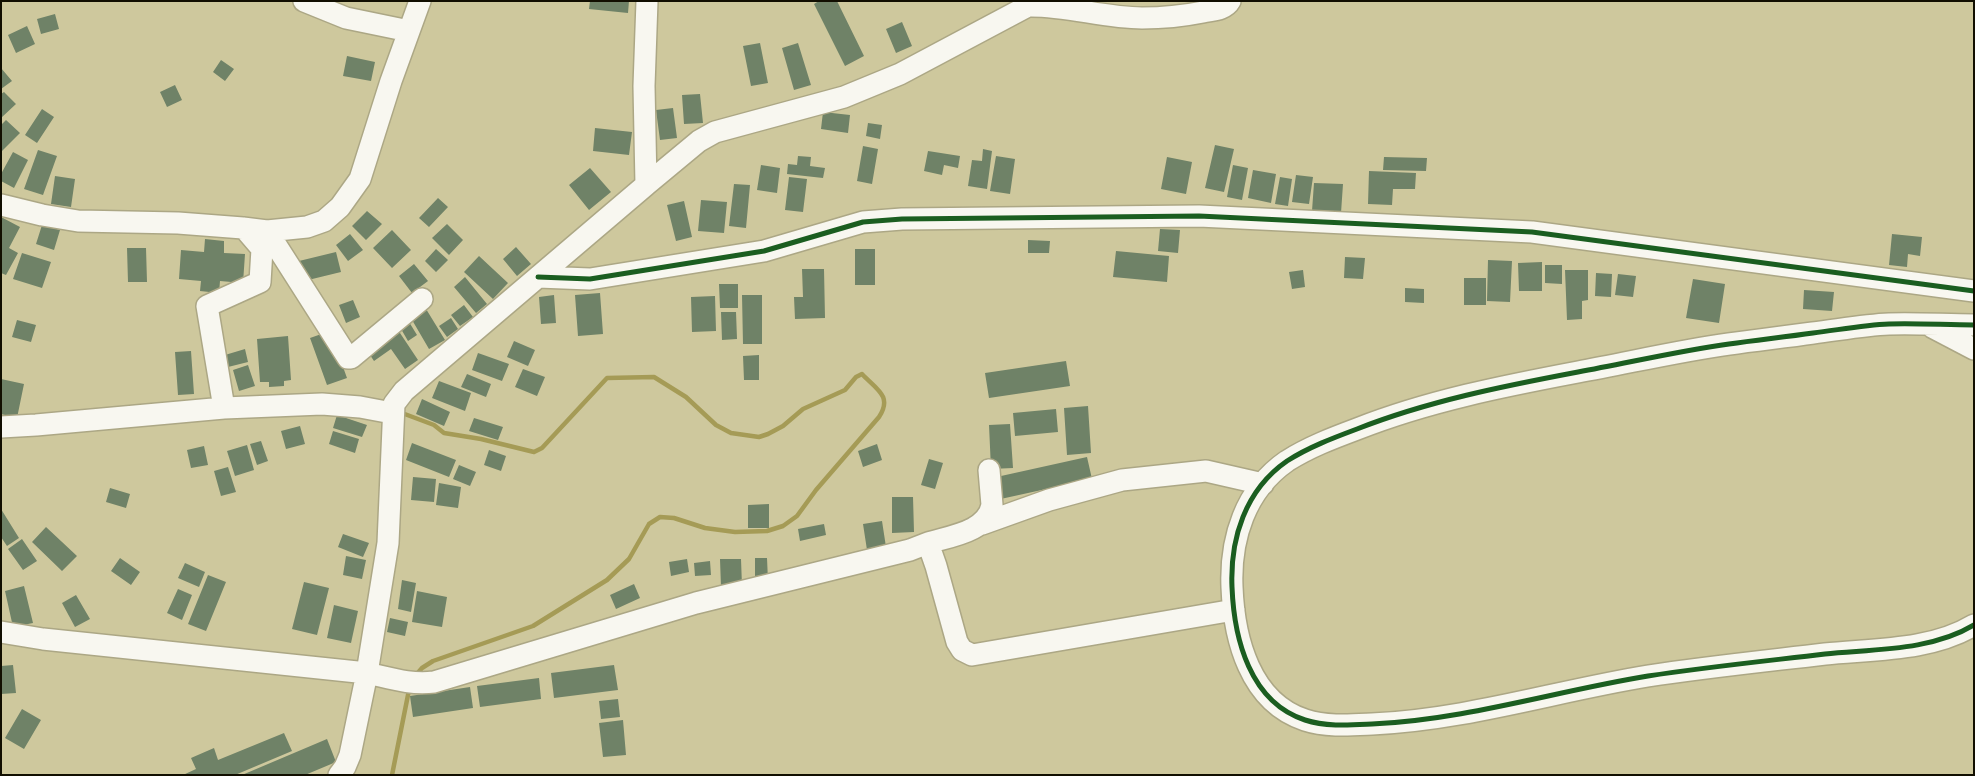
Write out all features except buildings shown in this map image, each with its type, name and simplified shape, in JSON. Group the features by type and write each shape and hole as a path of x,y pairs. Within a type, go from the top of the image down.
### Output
{"street":[{"path":"304,1 346,18 409,30"},
{"path":"1,205 78,221 178,223 267,231 307,227 324,221 340,207 360,179 391,81 420,1"},
{"path":"646,185 644,86 647,1"},
{"path":"339,775 346,767 350,755 367,673 388,543 392,414 394,404 404,390 699,141 715,132 844,97 900,74 1028,6 1047,6 1141,18 1190,14 1218,9 1228,5 1230,1"},
{"path":"538,277 590,279 764,251 863,222 902,218 1199,216 1532,232 1974,290"},
{"path":"224,408 207,306 260,282 262,249 243,228"},
{"path":"267,231 348,358 351,358 422,299"},
{"path":"1974,325 1887,324 1726,344 1503,386 1392,415 1322,442 1285,463 1263,484 1247,505 1239,524 1234,545 1232,584 1234,610 1243,654 1254,679 1265,694 1281,708 1304,720 1348,725 1413,722 1648,676 1929,643 1963,632 1974,625"},
{"path":"1926,324 1974,349"},
{"path":"1,427 224,408 322,404 360,407 392,414"},
{"path":"982,524 992,505 989,470"},
{"path":"1,632 43,639 367,673 412,683 434,682 696,603 910,550 1049,500 1122,480 1206,471 1263,484"},
{"path":"928,544 957,642 962,650 972,655 1234,610"}],"waterway":[{"path":"402,413 434,425 444,433 481,439 534,452 542,448 607,378 654,377 686,397 716,425 731,433 759,437 783,426 803,409 845,390 856,377 862,374 881,393 884,404 879,417 816,490 797,516 783,526 767,531 735,532 705,528 674,518 660,517 649,524 629,559 607,580 533,626 433,661 422,668 416,675"},
{"path":"392,775 409,690"}],"cycle path":[{"path":"538,277 590,279 764,251 863,222 902,219 1199,216 1532,232 1974,291"},
{"path":"1974,325 1880,325 1710,347 1550,377 1411,410 1312,447 1287,461 1272,473 1260,486 1243,517 1237,534 1232,569 1233,607 1241,647 1258,684 1271,699 1286,711 1305,720 1330,725 1372,724 1441,717 1648,676 1825,654 1902,647 1939,640 1957,634 1974,625"}]}
